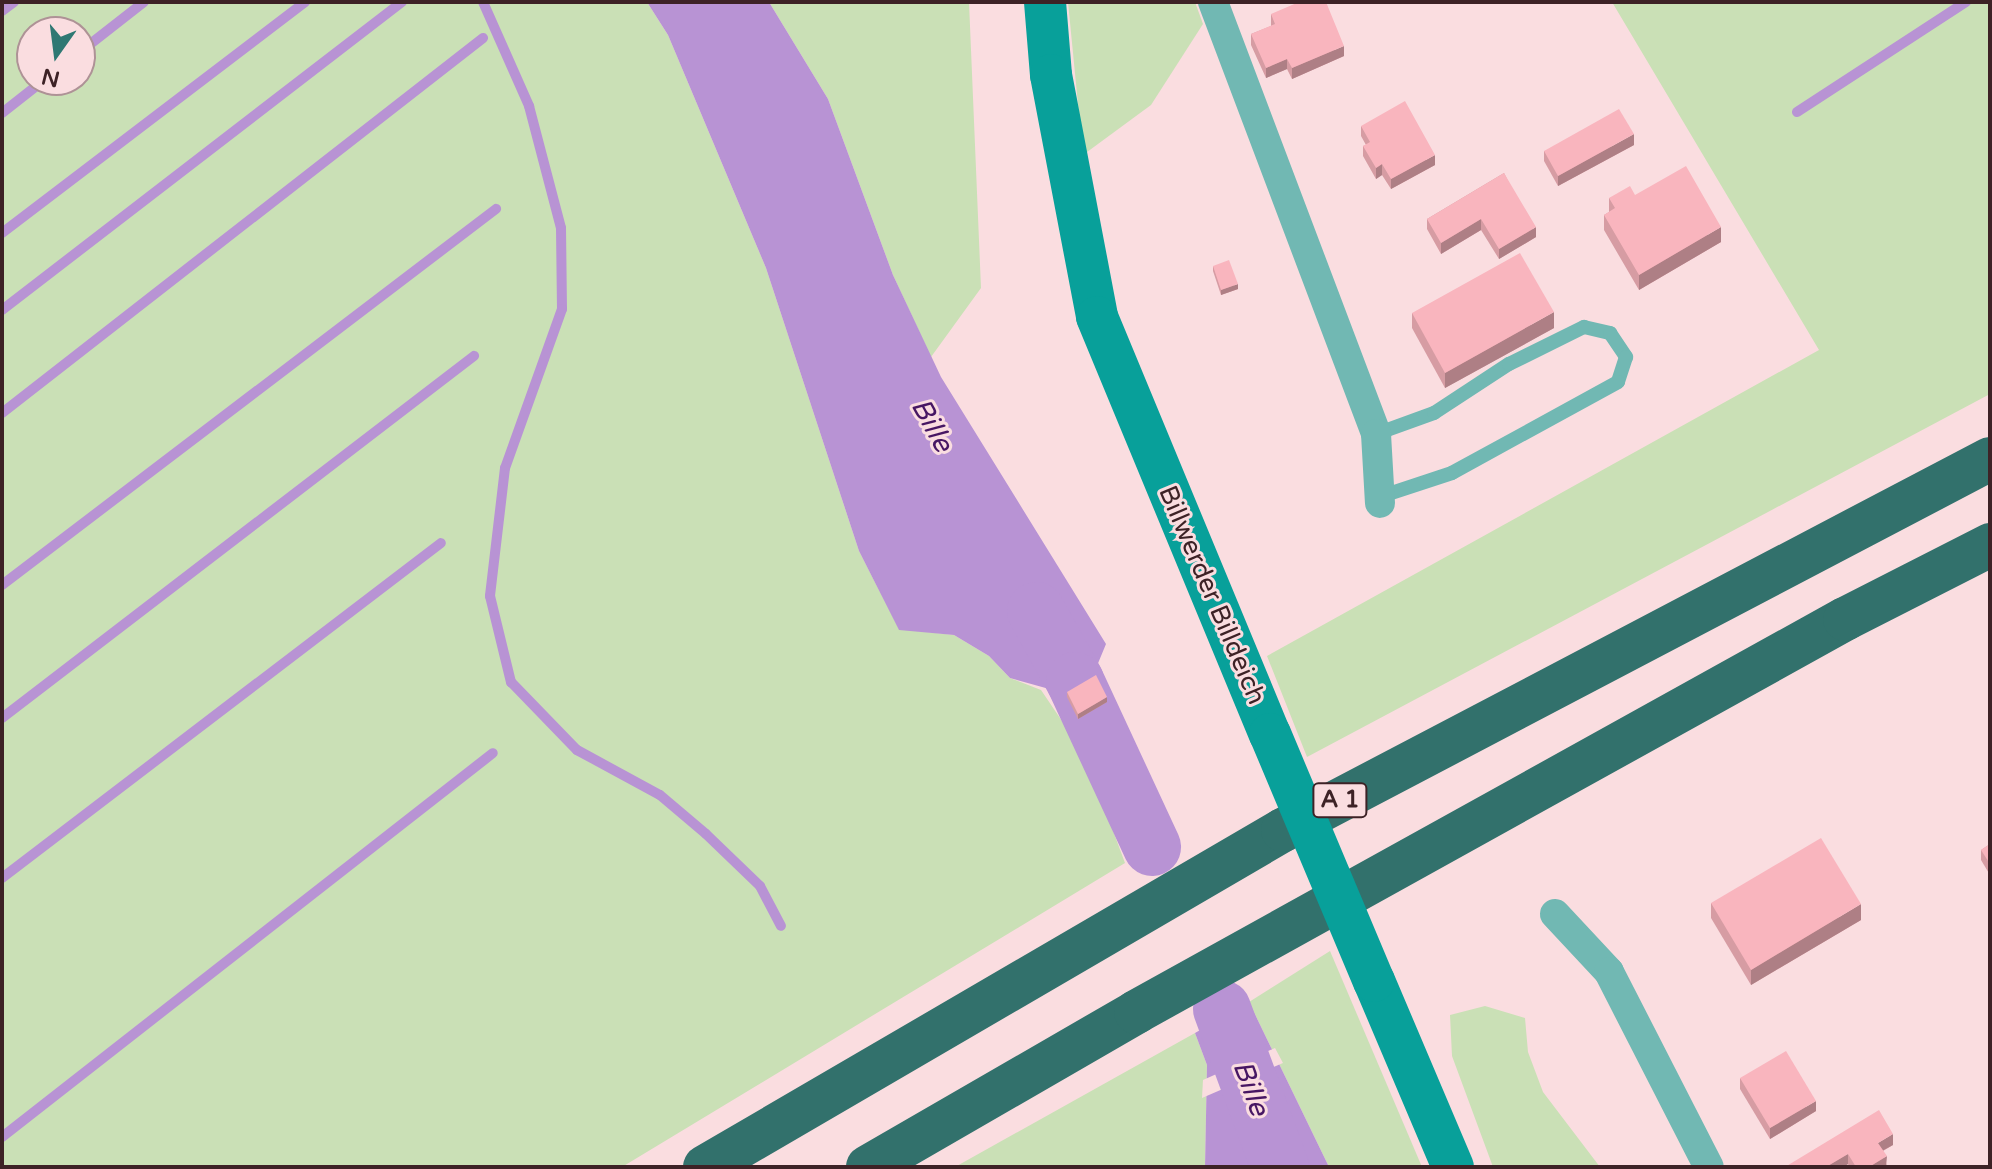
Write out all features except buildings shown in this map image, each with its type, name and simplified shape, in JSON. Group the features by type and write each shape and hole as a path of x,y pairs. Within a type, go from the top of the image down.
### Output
{"highway":[{"name":"A 1","path":"705,1167 1283,830 1990,459"},
{"path":"868,1167 1136,1012 1831,626 1990,545"}],"street":[{"name":"Billwerder Billdeich","path":"1045,2 1053,90 1097,317 1453,1167"},
{"path":"1213,2 1376,434 1379,500"},
{"path":"1555,914 1609,972 1709,1167"}],"lane":[{"path":"1376,434 1434,413 1509,364 1584,327 1610,333 1626,357 1618,382 1452,473 1379,500"}],"green space":[{"path":"2,2 647,2 668,35 766,268 859,551 899,629 954,635 989,656 1010,678 1041,690 1085,755 1125,863 622,1167 2,1167"},
{"path":"769,2 969,2 981,288 931,357 893,275 828,99"},
{"path":"1068,2 1195,2 1203,24 1151,105 1083,155"},
{"path":"1612,2 1990,2 1990,394 1307,757 1267,656 1819,350"},
{"path":"1330,951 1422,1167 1329,1167 1249,1002"},
{"path":"1485,1006 1525,1018 1528,1052 1543,1092 1600,1167 1493,1167 1452,1056 1450,1015"},
{"path":"1195,1033 1207,1065 1205,1167 955,1167"}],"water":[{"path":"647,2 769,2 828,99 893,275 941,377 1106,644 1094,673 1060,692 1010,678 989,656 954,635 899,630 859,551 766,268 668,35"},
{"path":"1249,1002 1329,1167 1205,1167 1207,1065 1195,1033"}],"pier":[{"path":"1275,1048 1283,1063 1202,1098 1203,1080"}],"waterway":[{"path":"2,11 14,2"},
{"path":"96,40 144,2"},
{"path":"2,233 305,2"},
{"path":"2,310 402,2"},
{"path":"483,2 529,106 561,228 562,309 505,468 490,596 511,682 577,750 660,795 706,834 760,886 781,926"},
{"path":"1797,112 1966,2"},
{"path":"2,413 483,38"},
{"path":"2,113 24,96"},
{"path":"2,585 496,209"},
{"path":"2,718 474,356"},
{"path":"2,878 441,543"},
{"name":"Bille","path":"1036,611 1075,681 1152,847"},
{"path":"2,1137 493,753"},
{"name":"Bille","path":"1222,1009 1280,1167"}]}
